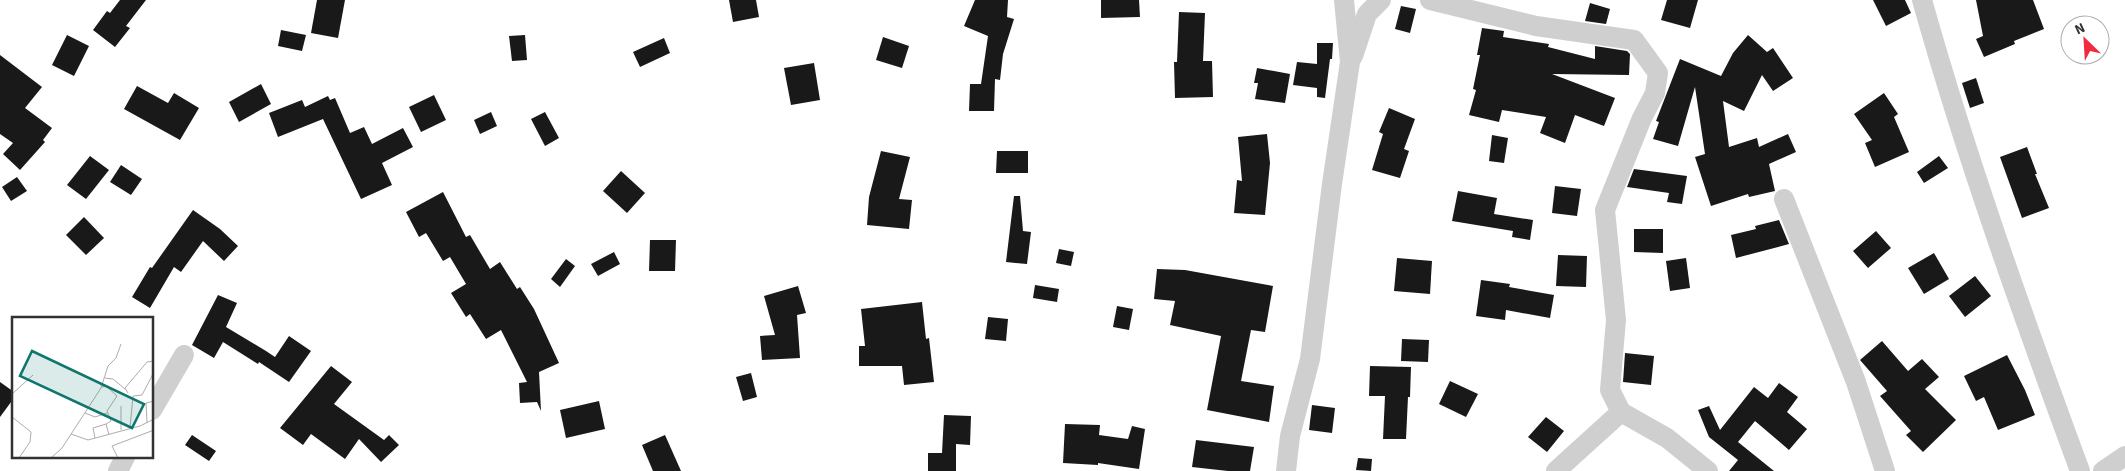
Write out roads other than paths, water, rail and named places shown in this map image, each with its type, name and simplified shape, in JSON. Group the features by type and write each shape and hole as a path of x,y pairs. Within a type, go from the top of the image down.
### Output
{"street":[{"path":"1344,0 1350,62"},
{"path":"1286,471 1290,436 1310,359 1332,184 1350,62 1367,14 1381,0"},
{"path":"1430,0 1536,26 1634,40 1658,73 1655,93 1642,118 1605,210 1616,320 1610,390 1621,412 1667,438 1708,471"},
{"path":"1922,0 1940,64 2012,285 2080,471"},
{"path":"1784,198 1856,382 1885,471"},
{"path":"154,407 184,355"},
{"path":"1556,471 1621,412"},
{"path":"2103,471 2125,456"},
{"path":"118,471 124,458"}]}
